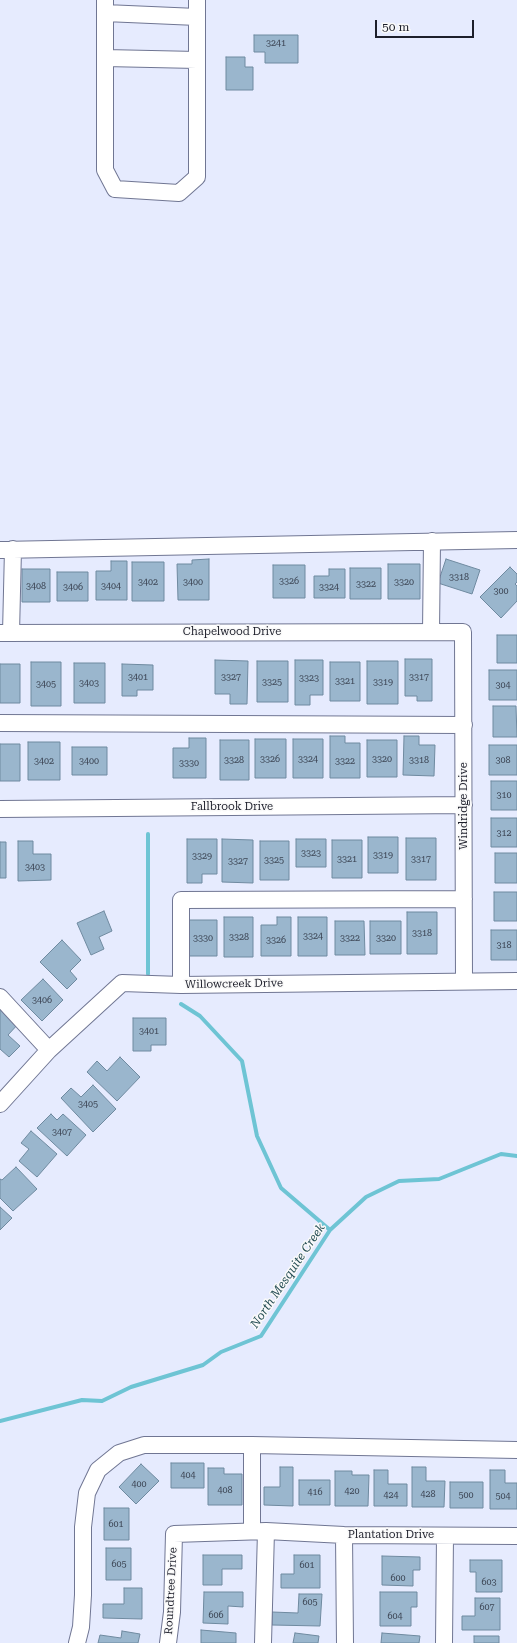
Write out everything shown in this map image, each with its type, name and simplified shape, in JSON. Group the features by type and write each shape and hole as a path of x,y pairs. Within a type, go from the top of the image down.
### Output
{"street":[{"path":"198,0 198,18 197,60 197,177 179,193 115,189 105,170 105,7 198,18"},
{"path":"105,58 197,60"},
{"path":"5,633 6,550 517,540"},
{"path":"431,632 432,541"},
{"name":"Chapelwood Drive","path":"5,633 463,632"},
{"name":"Windridge Drive","path":"463,632 464,981"},
{"path":"0,723 464,725"},
{"name":"Fallbrook Drive","path":"0,809 464,805"},
{"path":"181,985 182,900 464,899"},
{"name":"Willowcreek Drive","path":"0,1104 49,1050 122,983 181,985 517,981"},
{"path":"0,997 49,1050"},
{"path":"77,1643 81,1627 83,1595 83,1527 87,1492 98,1470 119,1453 144,1445 252,1445 517,1450"},
{"path":"252,1445 259,1531 263,1643"},
{"name":"Plantation Drive","path":"259,1531 344,1535 517,1536"},
{"name":"Roundtree Drive","path":"168,1643 172,1612 174,1534 259,1531"},
{"path":"344,1535 344,1643"},
{"path":"444,1643 445,1536"}],"building":[{"path":"254,35 298,35 298,63 265,63 265,52 254,52"},
{"path":"226,57 245,57 245,67 253,67 253,90 226,90"},
{"path":"209,559 209,600 178,600 177,564 192,564 192,560"},
{"path":"446,559 480,570 472,594 438,583"},
{"path":"111,561 127,561 127,600 96,600 96,571 111,571"},
{"path":"132,562 164,562 164,601 132,601"},
{"path":"388,564 420,564 420,599 388,599"},
{"path":"273,565 305,565 305,598 273,598"},
{"path":"510,567 517,574 517,582 515,584 517,586 517,601 501,618 480,597"},
{"path":"350,568 381,568 381,599 350,599"},
{"path":"22,569 50,569 50,602 22,602"},
{"path":"329,569 345,569 345,598 314,598 314,576 329,576"},
{"path":"57,572 88,572 88,601 57,601"},
{"path":"497,635 517,635 517,663 497,663"},
{"path":"405,659 432,659 432,701 417,701 417,696 405,696"},
{"path":"215,660 248,661 247,704 230,704 230,694 215,694"},
{"path":"295,660 323,660 323,695 310,695 310,705 295,705"},
{"path":"257,661 288,661 288,702 257,702"},
{"path":"367,661 398,661 398,704 367,704"},
{"path":"31,662 61,662 61,706 31,706"},
{"path":"330,662 360,662 360,701 330,701"},
{"path":"74,663 105,663 105,703 74,703"},
{"path":"0,664 20,664 20,703 0,703"},
{"path":"122,664 153,665 153,690 137,690 137,696 122,696"},
{"path":"489,670 517,670 517,700 489,700"},
{"path":"493,706 516,706 517,737 493,737"},
{"path":"330,736 345,736 345,743 360,743 360,778 330,778"},
{"path":"404,736 419,736 419,745 435,745 434,776 403,775"},
{"path":"189,738 206,738 206,778 173,778 173,748 189,748"},
{"path":"255,739 286,739 286,778 255,778"},
{"path":"293,739 323,739 323,778 293,778"},
{"path":"220,740 249,740 249,780 220,780"},
{"path":"367,740 397,740 397,777 367,777"},
{"path":"28,742 60,742 60,780 28,780"},
{"path":"0,744 20,744 20,781 0,781"},
{"path":"489,745 517,745 517,775 489,775"},
{"path":"72,747 107,747 107,775 72,775"},
{"path":"491,781 517,781 517,810 491,810"},
{"path":"491,818 517,818 517,847 491,847"},
{"path":"368,837 398,837 398,873 368,873"},
{"path":"406,838 436,838 436,880 406,880"},
{"path":"187,839 217,839 217,874 202,874 202,883 187,883"},
{"path":"222,839 253,840 253,883 222,882"},
{"path":"296,839 326,839 326,867 296,867"},
{"path":"332,840 362,840 362,878 332,878"},
{"path":"18,841 33,841 33,854 51,854 51,880 18,881"},
{"path":"260,841 289,841 289,880 260,880"},
{"path":"0,842 6,842 6,878 0,878"},
{"path":"495,853 517,853 517,883 495,883"},
{"path":"494,892 517,892 517,921 494,921"},
{"path":"104,911 112,931 99,937 104,949 91,955 77,923"},
{"path":"407,912 437,912 437,954 407,954"},
{"path":"224,917 253,917 253,957 224,957"},
{"path":"277,917 291,917 291,956 261,956 261,925 277,925"},
{"path":"298,917 327,917 327,956 298,956"},
{"path":"189,920 217,920 217,956 189,956"},
{"path":"335,921 364,921 365,955 335,955"},
{"path":"370,921 401,921 401,954 370,954"},
{"path":"491,930 517,930 517,960 491,960"},
{"path":"62,940 81,960 70,971 77,979 67,989 40,962"},
{"path":"43,979 63,1000 42,1021 21,1000"},
{"path":"0,1006 19,1023 8,1035 20,1046 9,1057 0,1049"},
{"path":"133,1018 166,1018 166,1045 151,1045 151,1051 133,1051"},
{"path":"120,1057 140,1077 117,1101 87,1072 97,1061 107,1071"},
{"path":"93,1085 116,1109 93,1132 61,1098 71,1088 81,1097"},
{"path":"51,1114 57,1120 63,1114 86,1135 67,1156 37,1128"},
{"path":"31,1131 57,1154 37,1177 19,1161 29,1149 21,1143"},
{"path":"16,1167 37,1189 13,1211 0,1198 0,1179 2,1180"},
{"path":"0,1207 12,1218 0,1230"},
{"path":"171,1463 204,1463 204,1488 171,1488"},
{"path":"141,1464 159,1481 136,1504 119,1487"},
{"path":"280,1467 293,1467 293,1506 264,1505 264,1487 280,1487"},
{"path":"412,1467 426,1467 426,1481 445,1481 444,1507 412,1507"},
{"path":"208,1468 224,1468 224,1474 242,1474 242,1505 208,1505"},
{"path":"374,1470 388,1470 388,1484 407,1484 407,1506 374,1506"},
{"path":"490,1470 505,1470 505,1483 517,1483 517,1509 490,1509"},
{"path":"335,1471 352,1471 352,1475 369,1475 368,1506 335,1506"},
{"path":"299,1480 330,1480 330,1505 299,1505"},
{"path":"450,1482 483,1482 483,1508 450,1508"},
{"path":"104,1508 129,1508 129,1540 104,1540"},
{"path":"106,1548 131,1548 131,1580 106,1580"},
{"path":"203,1555 242,1555 242,1569 222,1569 222,1585 203,1585"},
{"path":"294,1555 320,1555 320,1588 281,1588 281,1574 294,1574"},
{"path":"382,1556 420,1557 420,1570 413,1570 413,1586 382,1585"},
{"path":"470,1560 502,1560 502,1592 476,1592 476,1572 470,1572"},
{"path":"124,1588 142,1588 142,1619 103,1618 103,1604 124,1604"},
{"path":"204,1592 243,1592 243,1607 228,1606 228,1624 203,1623"},
{"path":"380,1592 417,1592 417,1607 411,1607 411,1626 380,1626"},
{"path":"299,1594 322,1594 320,1626 272,1625 272,1612 298,1613"},
{"path":"475,1598 500,1598 500,1630 462,1630 462,1616 475,1616"},
{"path":"201,1630 236,1633 236,1643 201,1643"},
{"path":"122,1631 140,1634 138,1643 98,1643 100,1635 121,1638"},
{"path":"295,1633 319,1636 318,1643 293,1643"},
{"path":"382,1633 420,1636 419,1643 381,1643"},
{"path":"474,1636 499,1636 499,1643 474,1643"}],"waterway":[{"path":"148,834 148,974"},
{"path":"181,1004 200,1016 242,1061 257,1136 281,1188 330,1230"},
{"name":"North Mesquite Creek","path":"0,1421 82,1400 102,1401 131,1387 203,1365 221,1352 261,1336 330,1230 366,1197 399,1181 439,1179 501,1154 517,1156"}]}
